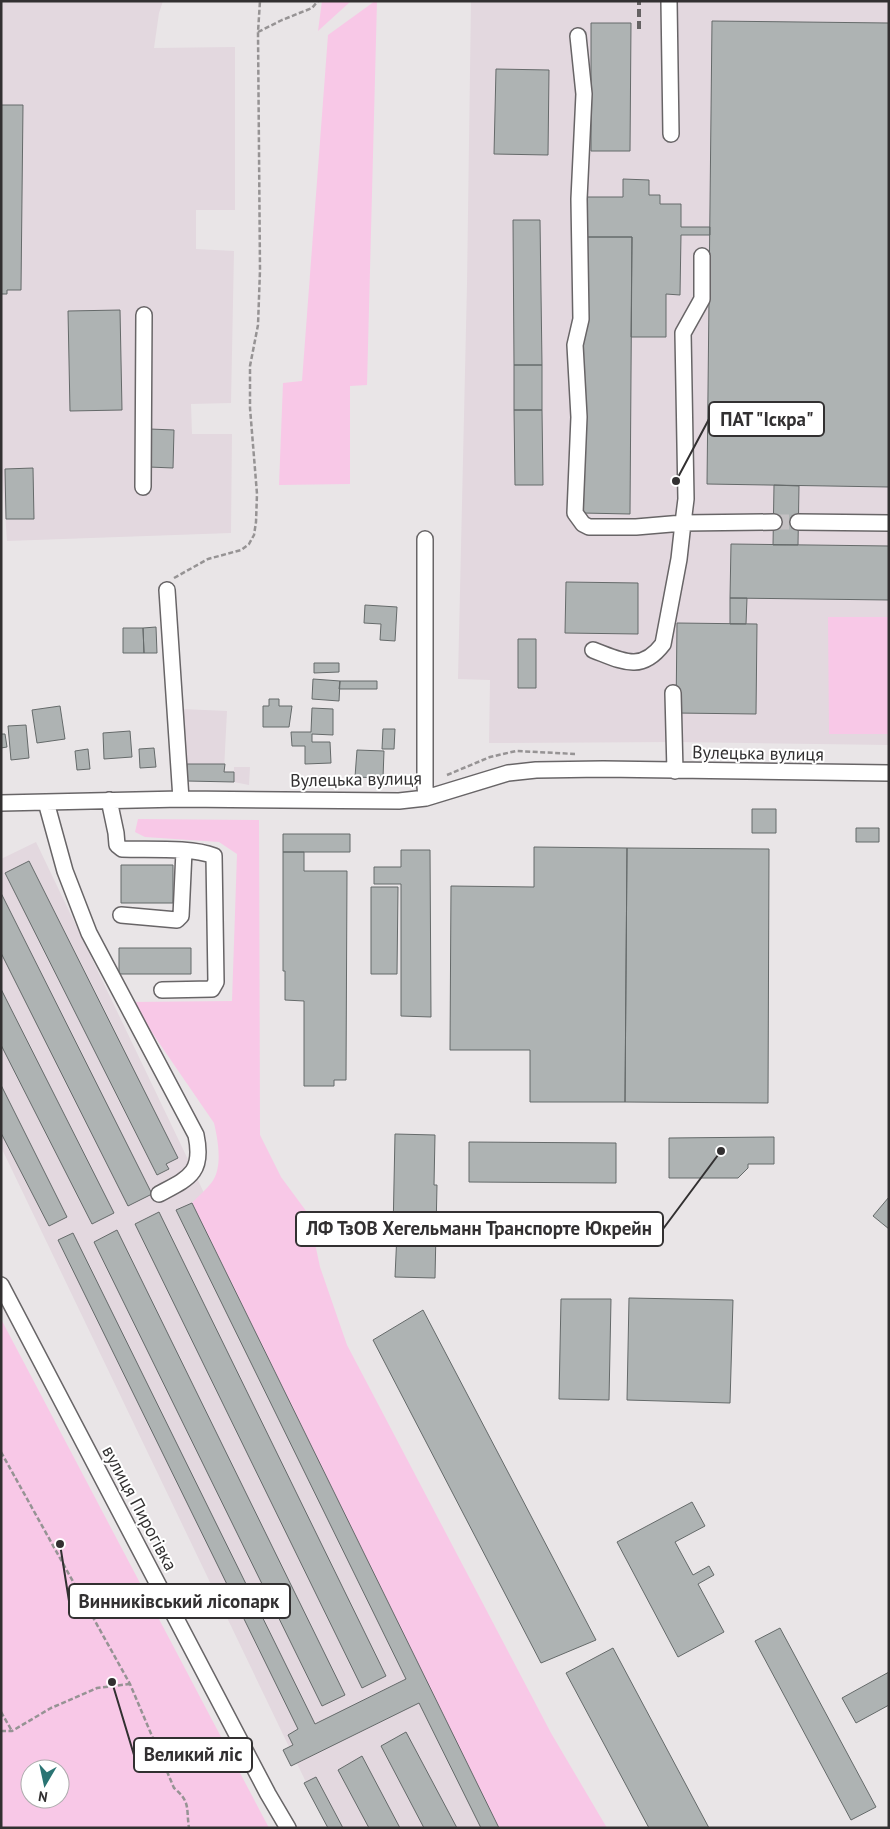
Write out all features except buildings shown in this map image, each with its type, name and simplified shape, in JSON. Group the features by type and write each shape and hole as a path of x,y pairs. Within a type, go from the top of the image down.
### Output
{"street":[{"path":"669,1 670,134"},
{"path":"578,36 584,94 579,199 581,319 575,345 580,417 575,513 583,524 589,527 774,522"},
{"path":"593,650 618,659 639,662 648,659 663,644 680,559 686,499 683,333 702,299 702,256"},
{"path":"143,487 144,315"},
{"path":"798,522 889,523"},
{"path":"425,539 426,792"},
{"path":"170,584 181,799"},
{"path":"673,693 675,771"},
{"name":"Вулецька вулиця","path":"1,803 181,799 399,801 426,792 508,773 603,769 889,773"},
{"path":"109,800 117,845 122,849 184,851 214,856 216,982 212,989 162,990"},
{"path":"46,802 65,871 89,933 196,1135 198,1146 197,1166 191,1175 159,1194"},
{"path":"121,915 177,920 181,916 184,851"},
{"name":"вулиця Пирогівка","path":"1,1285 259,1777 288,1828"}],"path":[{"path":"170,584 208,559 241,550 249,544 254,535 257,494 250,408 250,366 258,325 260,270 258,32 260,1"},
{"path":"258,32 312,8 318,1"},
{"path":"426,792 463,768 490,757 516,751 575,754"},
{"path":"1,1452 130,1684 174,1788 183,1795 188,1804 189,1828"},
{"path":"1,1731 12,1731 51,1708 97,1688 130,1684"},
{"path":"1,1712 12,1731"}],"shaded area":[{"path":"1,1 163,1 159,13 154,48 235,47 235,210 196,210 196,249 234,251 231,403 191,404 192,434 232,434 231,533 7,541 1,458"},
{"path":"322,1 351,1 318,31"},
{"path":"377,1 367,385 350,386 350,484 279,485 283,383 302,381 328,35"},
{"path":"471,1 889,1 889,745 675,742 489,743 490,680 458,679"},
{"path":"828,617 889,617 889,734 829,734"},
{"path":"182,709 227,711 224,771 234,772 234,767 250,767 249,785 234,782 187,781"},
{"path":"138,819 259,820 260,1135 281,1177 309,1215 320,1267 347,1345 551,1733 607,1828 499,1828 192,1203 212,1182 218,1169 218,1145 214,1123 131,1002 232,1001 237,854 219,842 145,837 135,832"},
{"path":"36,842 508,1828 328,1828 1,1147 1,859"},
{"path":"1,1319 269,1828 1,1828"}],"tunnel":[{"path":"774,522 798,522"}],"railway":[{"path":"639,1 639,29"}],"place":[{"name":"ПАТ \"Іскра\"","path":"676,481"},
{"name":"ЛФ ТзОВ Хегельманн Транспорте Юкрейн","path":"721,1151"},
{"name":"Винниківський лісопарк","path":"60,1544"},
{"name":"Великий ліс","path":"112,1682"}]}
